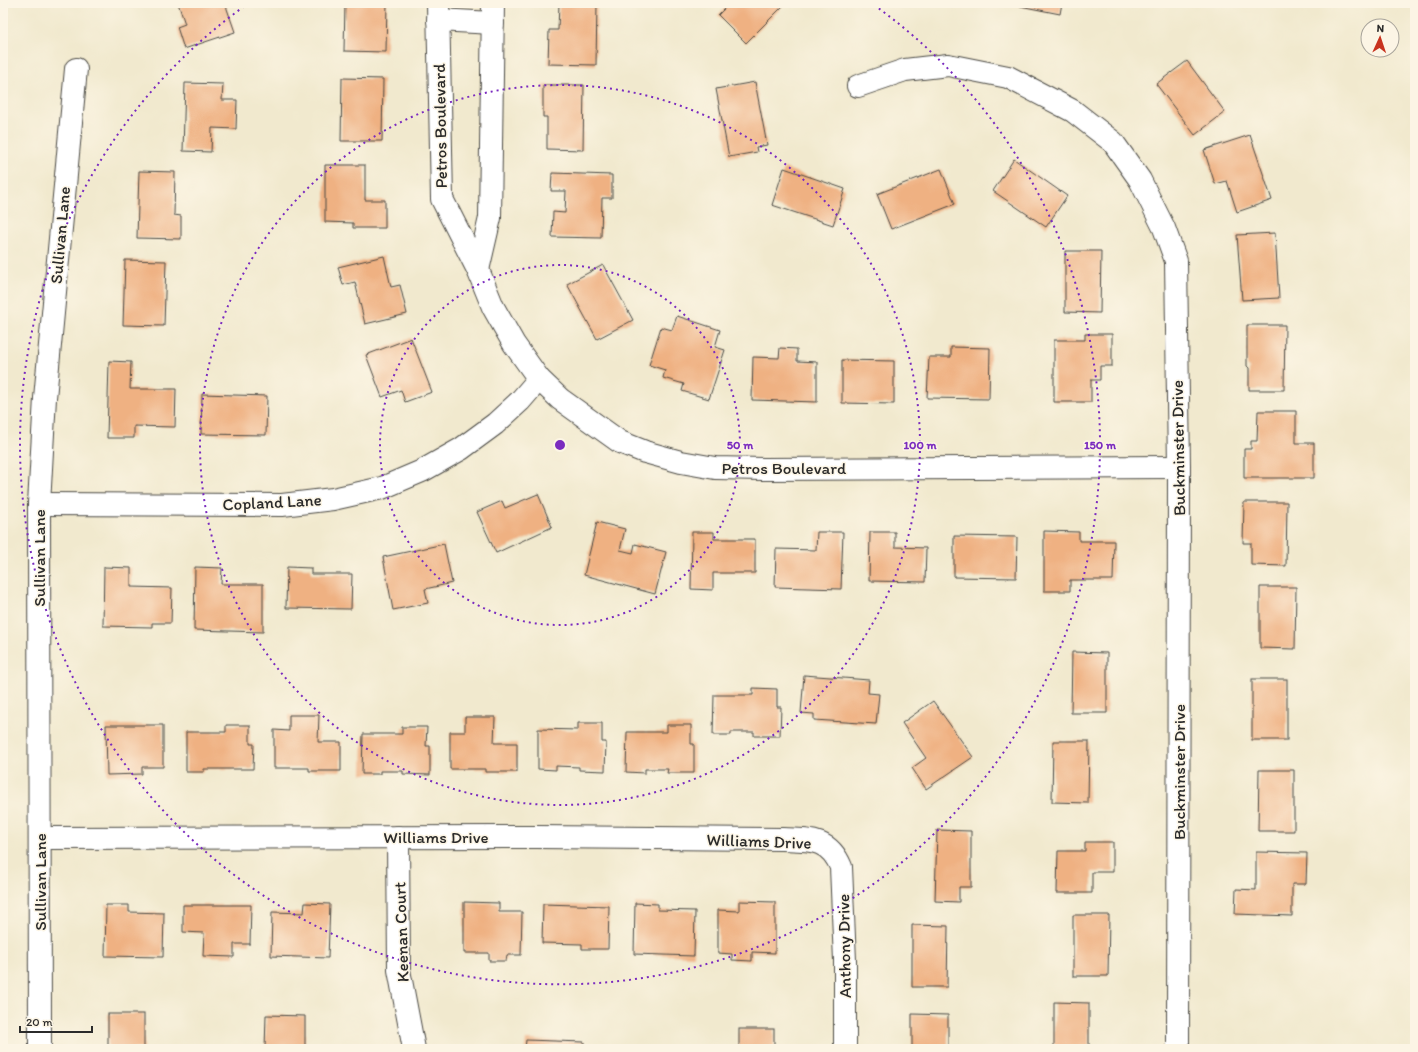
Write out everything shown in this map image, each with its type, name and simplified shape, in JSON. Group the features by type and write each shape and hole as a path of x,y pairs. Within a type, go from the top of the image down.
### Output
{"street":[{"name":"Petros Boulevard","path":"478,270 490,218 493,13 438,12 442,199 478,270 493,307 514,344 539,379 560,399 620,442 645,452 681,462 715,468 1179,467"},
{"name":"Buckminster Drive","path":"858,86 905,70 948,65 1008,77 1073,111 1113,142 1140,180 1164,228 1176,260 1179,467 1178,1049"},
{"name":"Sullivan Lane","path":"40,1049 39,504 45,398 76,69"},
{"name":"Copland Lane","path":"39,504 282,505 333,499 382,488 422,471 461,449 495,424 520,401 539,379"},
{"name":"Keenan Court","path":"398,837 399,970 414,1049"},
{"name":"Williams Drive","path":"40,838 537,837 801,840 819,842 829,848"},
{"name":"Anthony Drive","path":"829,848 837,857 841,867 845,961 845,1049"}],"building":[{"path":"178,3 225,3 235,32 184,49 177,27 185,24"},
{"path":"345,3 387,3 386,52 344,51"},
{"path":"559,3 597,3 596,65 548,64 549,30 558,30"},
{"path":"726,3 786,3 746,43 718,15 728,5"},
{"path":"1005,3 1062,3 1060,14"},
{"path":"1187,61 1225,112 1195,135 1156,84"},
{"path":"342,78 383,79 382,141 341,141"},
{"path":"755,82 767,145 756,147 757,152 729,157 716,89"},
{"path":"185,83 223,84 222,100 237,100 236,129 212,128 211,152 183,151"},
{"path":"543,85 584,85 583,150 547,149 547,117 543,117"},
{"path":"1250,135 1272,200 1237,212 1227,181 1215,184 1204,150"},
{"path":"1014,159 1067,196 1046,227 993,191"},
{"path":"325,165 365,165 365,200 385,200 385,228 353,228 353,223 325,222"},
{"path":"784,168 845,189 833,225 772,205"},
{"path":"941,169 955,204 891,229 877,194"},
{"path":"139,171 175,172 174,215 181,216 181,239 137,238"},
{"path":"552,173 612,175 612,198 602,198 601,238 552,237 553,212 565,213 566,191 551,191"},
{"path":"1275,233 1279,298 1242,300 1237,235"},
{"path":"1065,251 1101,251 1100,313 1065,312"},
{"path":"384,256 391,287 400,285 407,314 365,324 355,282 343,285 338,267"},
{"path":"125,260 166,261 164,326 123,325"},
{"path":"603,265 633,320 597,339 567,284"},
{"path":"677,316 720,330 715,347 725,350 709,399 682,391 684,384 663,378 665,370 649,365 661,327 672,330"},
{"path":"1247,325 1285,325 1284,390 1249,390 1249,368 1247,366"},
{"path":"1085,334 1112,334 1112,366 1100,366 1100,380 1091,380 1091,402 1054,402 1054,340 1085,340"},
{"path":"411,338 432,392 405,402 401,390 382,397 366,355"},
{"path":"951,347 990,348 989,399 927,398 929,357 951,357"},
{"path":"780,348 797,349 797,361 817,362 817,402 752,400 753,357 779,358"},
{"path":"842,360 894,361 894,404 842,403"},
{"path":"109,361 131,362 130,389 176,389 175,427 134,426 134,438 107,438"},
{"path":"202,394 267,396 266,435 201,434"},
{"path":"1258,411 1296,411 1296,443 1314,443 1314,478 1244,478 1244,449 1251,449 1251,441 1257,441"},
{"path":"538,494 552,527 496,553 477,512 502,501 505,508"},
{"path":"1244,502 1287,502 1286,566 1251,565 1251,543 1243,543"},
{"path":"597,522 625,529 620,550 633,553 635,544 666,552 655,594 584,575"},
{"path":"1044,531 1079,532 1079,541 1114,541 1113,580 1070,580 1070,591 1044,591"},
{"path":"692,532 714,532 714,539 755,539 755,573 713,573 713,590 691,589"},
{"path":"817,532 843,532 841,589 775,587 776,549 816,550"},
{"path":"870,532 895,532 895,547 926,548 925,582 869,581"},
{"path":"954,536 1017,537 1016,578 954,577"},
{"path":"444,544 452,583 425,589 428,603 393,610 383,557"},
{"path":"104,567 131,568 131,587 172,588 171,623 152,623 152,627 103,626"},
{"path":"195,567 222,568 221,584 263,584 263,632 194,630"},
{"path":"287,567 311,568 311,574 352,574 351,609 286,608"},
{"path":"1260,587 1296,587 1295,649 1260,648"},
{"path":"1072,652 1107,653 1107,713 1071,713"},
{"path":"804,675 869,680 868,693 879,694 876,724 814,720 814,714 801,713"},
{"path":"1252,679 1287,679 1287,740 1252,740"},
{"path":"753,688 777,689 777,707 781,707 780,736 754,736 754,732 731,732 731,735 713,735 714,695 753,695"},
{"path":"933,701 973,757 926,789 912,768 926,758 902,723"},
{"path":"289,715 319,715 318,742 341,742 341,771 309,771 309,768 274,768 274,730 289,731"},
{"path":"465,717 495,717 494,743 517,743 517,772 485,772 485,769 450,769 450,732 465,732"},
{"path":"578,723 602,723 602,742 606,742 605,771 579,770 579,767 556,766 556,770 538,769 538,729 578,730"},
{"path":"106,725 163,725 163,767 142,767 142,774 107,775"},
{"path":"226,725 250,725 250,744 254,744 253,769 204,769 204,772 186,772 186,732 226,732"},
{"path":"667,725 691,725 691,744 694,744 694,773 667,773 668,769 645,769 645,773 626,772 627,732 667,732"},
{"path":"402,727 427,727 426,746 430,746 430,775 403,774 403,771 380,771 380,774 362,774 363,734 402,734"},
{"path":"1053,741 1089,741 1088,803 1052,802"},
{"path":"1259,770 1294,770 1294,831 1258,831"},
{"path":"937,830 971,831 971,887 959,887 959,902 935,901"},
{"path":"1085,842 1113,842 1113,872 1092,872 1092,893 1057,893 1058,851 1085,851"},
{"path":"1256,852 1307,853 1306,884 1292,884 1292,916 1235,914 1236,889 1256,890"},
{"path":"739,901 775,902 775,953 752,952 752,961 732,960 732,954 718,953 718,910 739,911"},
{"path":"464,902 499,903 499,912 522,912 521,955 507,955 506,961 489,961 489,953 464,953"},
{"path":"305,903 330,904 328,958 271,956 272,912 304,913"},
{"path":"635,903 658,904 658,910 695,911 694,956 634,954"},
{"path":"543,904 609,906 608,949 582,949 582,944 542,943"},
{"path":"106,905 129,905 129,912 164,913 163,957 105,956"},
{"path":"183,905 251,905 250,944 234,944 234,957 203,956 204,933 183,932"},
{"path":"1073,915 1109,915 1108,976 1073,976"},
{"path":"912,925 948,926 947,987 912,987"},
{"path":"1054,1002 1089,1003 1089,1049 1054,1049"},
{"path":"108,1014 144,1014 144,1049 108,1049"},
{"path":"912,1014 948,1015 948,1049 912,1049"},
{"path":"266,1015 305,1016 305,1049 265,1049"},
{"path":"739,1029 774,1029 774,1049 739,1049"},
{"path":"526,1040 584,1042 584,1049 525,1049"}]}
